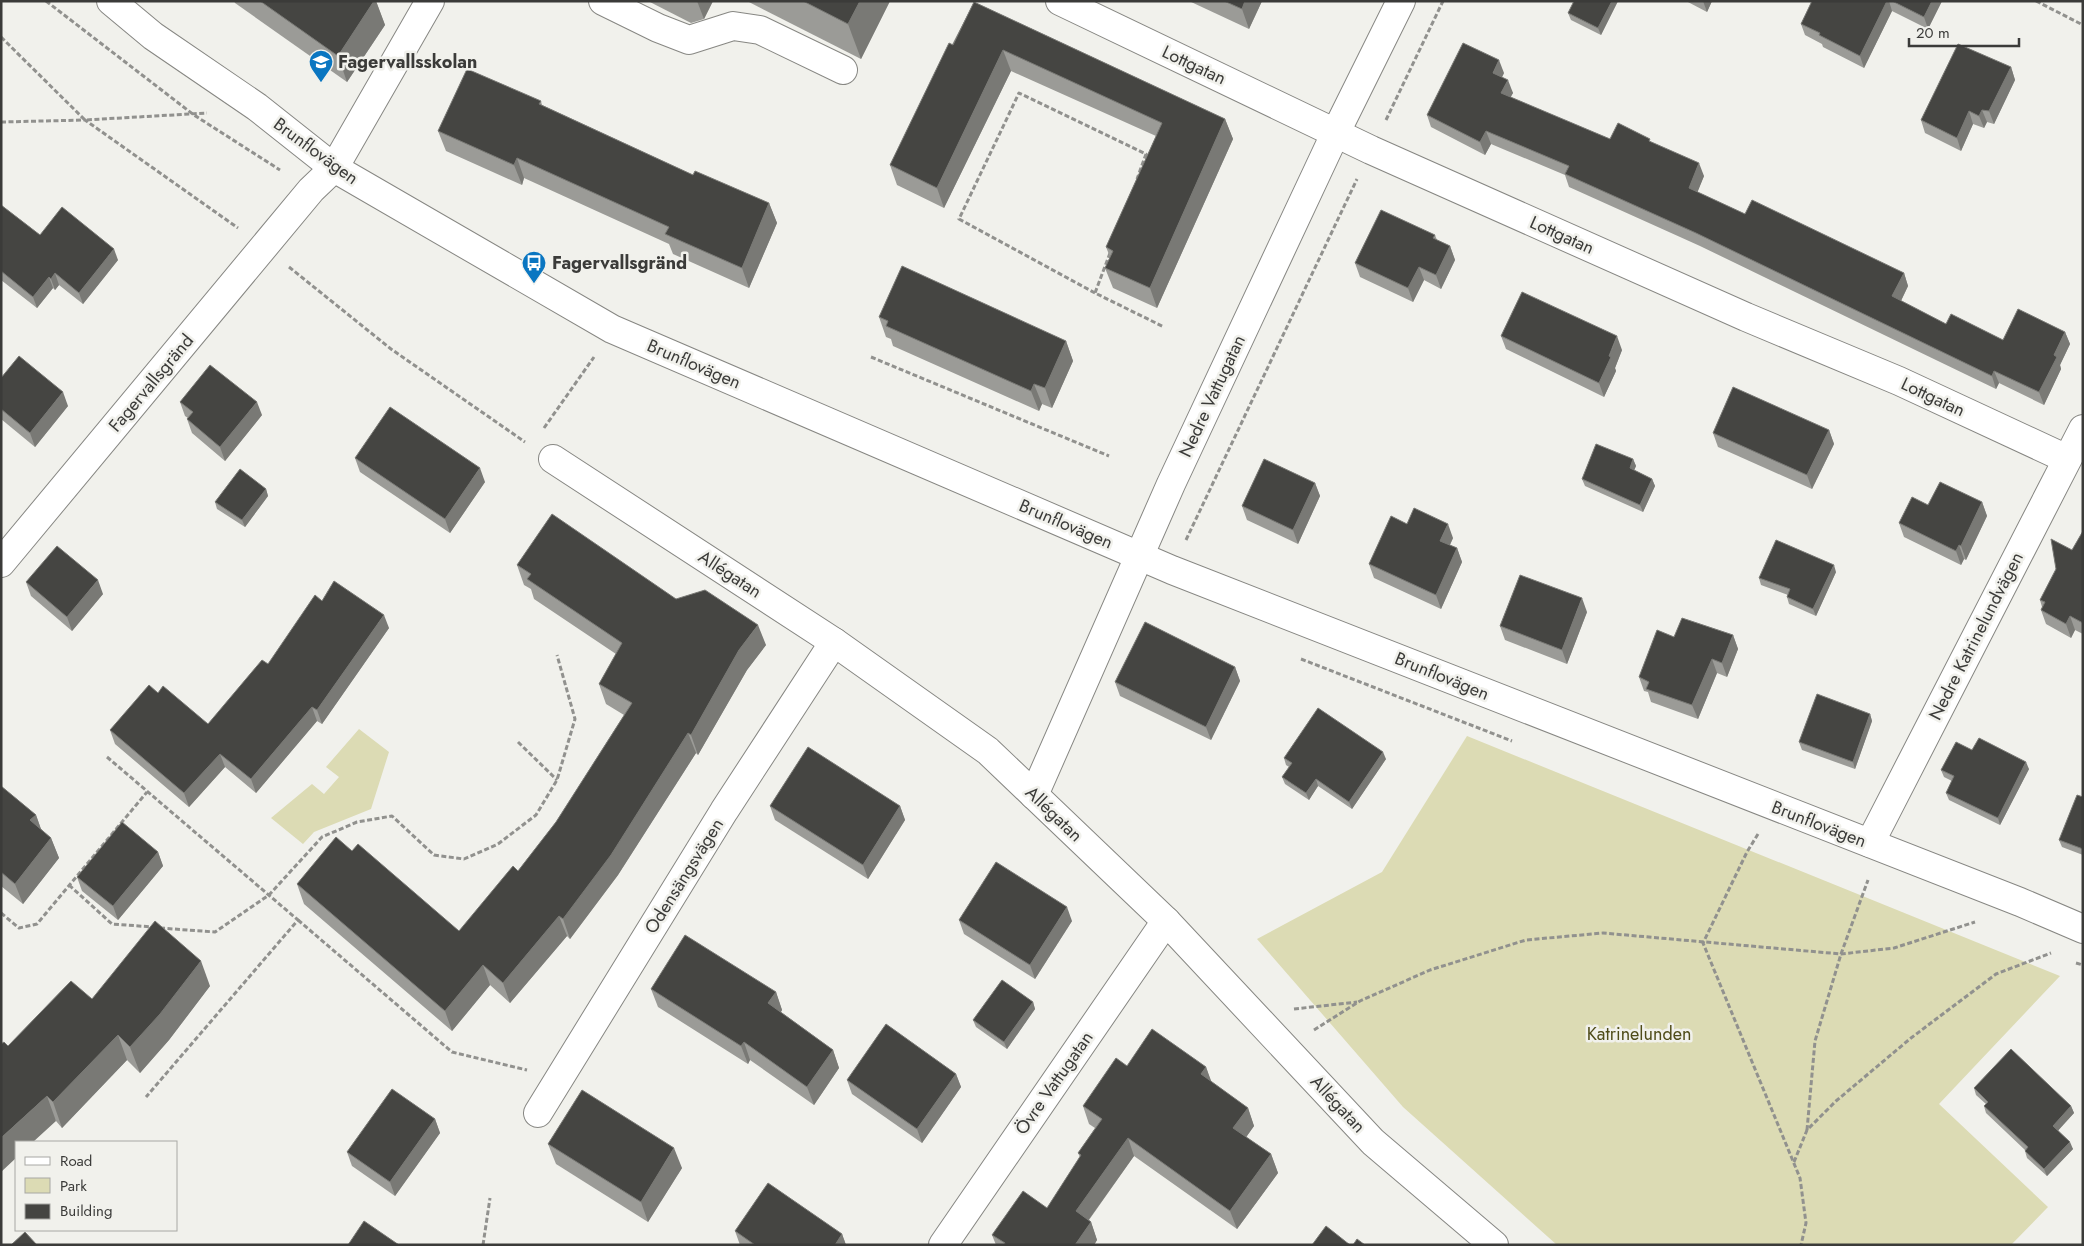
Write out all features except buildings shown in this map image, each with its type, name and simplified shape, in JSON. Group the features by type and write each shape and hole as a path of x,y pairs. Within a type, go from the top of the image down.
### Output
{"street":[{"name":"Brunflovägen","path":"111,1 153,36 257,107 334,168 612,329 1172,570 2020,902 2083,929"},
{"name":"Fagervallsgränd","path":"1,564 310,190 334,168 430,1"},
{"path":"603,1 658,28 689,40 733,26 760,30 843,70"},
{"name":"Lottgatan","path":"1060,1 1371,150 1746,316 1899,381 2068,459"},
{"name":"Nedre Vattugatan","path":"1034,795 1175,476 1336,132 1401,1"},
{"name":"Nedre Katrinelundvägen","path":"1870,843 2083,429"},
{"name":"Allégatan","path":"553,459 834,642 988,751 1166,921 1373,1142 1494,1245"},
{"name":"Odensängsvägen","path":"538,1113 724,811 834,642"},
{"name":"Övre Vattugatan","path":"943,1245 1166,921"}],"path":[{"path":"1172,570 1442,1"},
{"path":"2036,1 2083,25"},
{"path":"1,37 85,120 194,114 257,107"},
{"path":"1136,182 1146,154 1018,93 959,219 1095,293 1164,327"},
{"path":"1095,293 1112,247"},
{"path":"542,431 612,329"},
{"path":"871,357 1109,456"},
{"path":"69,885 112,924 215,932 269,895 322,837 357,822 392,816 434,855 464,858 498,844 536,815 557,780 575,719 557,655"},
{"path":"518,742 557,780"},
{"path":"107,757 452,1052 560,1078"},
{"path":"1,913 19,928 37,924 147,792"},
{"path":"1774,807 1747,852 1703,944 1800,1178 1806,1223 1801,1245"},
{"path":"1793,1162 1807,1130 1815,1041 1841,954 1868,880"},
{"path":"146,1097 298,920"},
{"path":"1286,1048 1360,1002 1430,970 1526,940 1603,933 1703,944 1841,954 1894,948 1975,922"},
{"path":"1807,1130 1836,1101 1911,1038 1996,974 2052,953"},
{"path":"1254,1014 1360,1002"},
{"path":"482,1245 490,1198"}],"green space":[{"path":"359,729 389,752 371,809 314,832 303,844 271,818 312,784 324,794 339,777 326,767"},
{"name":"Katrinelunden","path":"1467,736 2060,976 1939,1104 2048,1207 2011,1245 1557,1245 1403,1107 1257,939 1382,872"}],"place":[{"name":"Fagervallsskolan","path":"321,83"},
{"name":"Fagervallsgränd","path":"534,284"}]}
